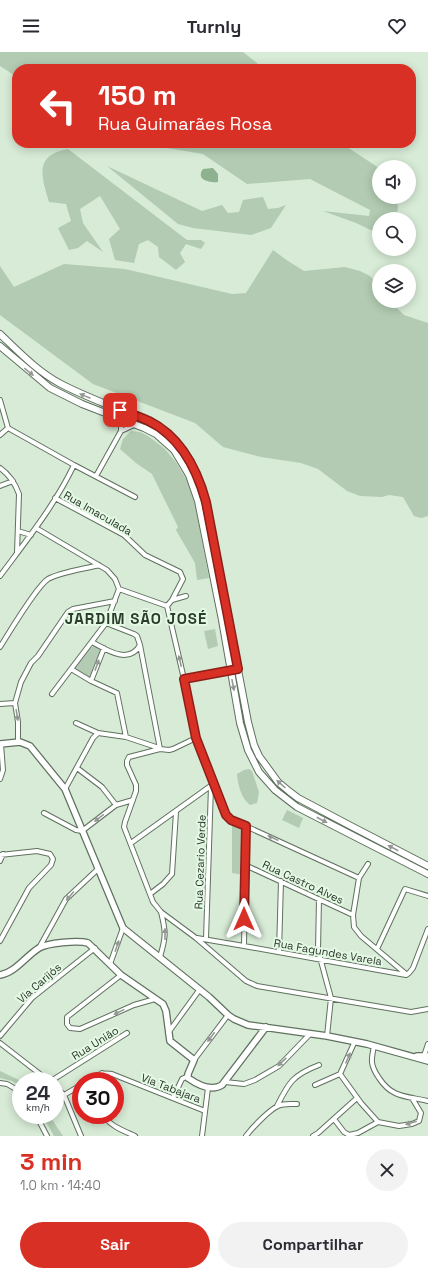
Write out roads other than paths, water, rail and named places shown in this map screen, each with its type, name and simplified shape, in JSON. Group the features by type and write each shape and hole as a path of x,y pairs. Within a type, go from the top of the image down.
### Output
{"main road":[{"path":"0,334 43,372 60,383 78,393 153,424 167,433 186,454 193,466 202,488 210,518 238,669 254,745 266,767 278,782 298,798 428,866"},
{"path":"0,346 50,388 76,401 144,428 156,434 174,450 186,468 194,489 217,597 244,739 259,772 266,782 285,799 297,807 428,874"},
{"path":"144,428 153,424"},
{"path":"0,744 18,742 26,744 32,748 65,789 123,928 200,989 228,1015 248,1024 355,1041 428,1061"},
{"path":"0,975 11,971 39,948 47,945 88,943 95,948 121,975 166,1007 170,1041 194,1060 188,1076 189,1079 208,1088 220,1086 225,1082 266,1027"},
{"path":"411,1056 426,1056"}],"street":[{"path":"0,400 8,428 135,497"},
{"path":"96,476 121,432 121,423 119,419"},
{"path":"121,432 134,425"},
{"path":"0,434 8,428"},
{"path":"0,576 36,528 68,479 74,465"},
{"path":"0,468 9,475 19,494 16,554"},
{"path":"0,486 13,481"},
{"name":"Rua Imaculada","path":"55,498 124,535 145,555 180,572 183,579 172,600 167,606"},
{"path":"36,528 112,574 119,589 106,623 52,694"},
{"path":"18,531 31,535"},
{"path":"0,647 36,592 48,580 56,576 99,565"},
{"path":"119,589 167,606 196,738 212,785 228,818 359,878"},
{"path":"172,600 186,596"},
{"path":"18,742 18,722 15,703 21,682 31,663 38,656 68,612 74,609 115,601"},
{"path":"106,623 137,636 160,749"},
{"path":"92,642 126,656 136,652 140,645"},
{"path":"91,681 104,648"},
{"path":"71,669 91,681 117,693 119,696 126,737"},
{"path":"184,679 238,669"},
{"path":"0,704 15,703"},
{"path":"76,723 98,733 126,737 160,749 168,750 196,738"},
{"path":"65,789 93,738 98,733"},
{"path":"0,744 3,770 0,779"},
{"path":"160,749 133,755 129,757 127,761 127,765 136,785 136,791 124,822 124,827 153,902 161,912 196,938 253,985 262,988 411,1012 428,1009"},
{"path":"77,768 102,787 116,805"},
{"path":"131,843 212,785"},
{"name":"Rua Cezario Verde","path":"206,939 212,785"},
{"path":"44,813 76,830 82,831 116,805 133,800"},
{"path":"150,894 164,884 172,874 176,812"},
{"path":"244,946 246,826"},
{"path":"0,861 2,855 37,851 50,854 53,861 29,888 0,941"},
{"path":"368,864 359,878 353,915 353,923 357,932 406,974 413,968 428,929"},
{"name":"Rua Castro Alves","path":"245,865 353,915"},
{"path":"39,948 66,899 98,869"},
{"path":"279,952 281,882"},
{"path":"377,949 405,888 428,896"},
{"path":"319,899 318,946 320,959 331,998 327,1036"},
{"path":"160,957 165,938 165,930 161,912"},
{"path":"110,964 123,928"},
{"name":"Rua Fagundes Varela","path":"196,938 406,974"},
{"name":"Via Carijós","path":"0,1036 32,998 95,948"},
{"path":"121,975 67,1017 67,1024 70,1028 80,1029 104,1020 119,1011 155,999"},
{"path":"168,1034 200,989"},
{"path":"194,1060 228,1015"},
{"name":"Rua União","path":"64,1072 128,1033"},
{"path":"225,1082 244,1084 250,1083 279,1066 310,1034"},
{"path":"315,1085 340,1074 355,1041"},
{"path":"0,1044 38,1072"},
{"path":"426,1056 428,1044"},
{"path":"374,1046 372,1064 381,1082 391,1092 428,1101"},
{"path":"246,1136 256,1124 277,1106 286,1089 296,1076 302,1071 318,1065"},
{"path":"340,1074 370,1115 378,1122 399,1126 412,1124 419,1121 421,1113 412,1098"},
{"path":"173,1098 182,1079 188,1076"},
{"name":"Via Tabajara","path":"124,1079 205,1111"},
{"path":"0,1083 12,1087"},
{"path":"202,1136 208,1088"},
{"path":"72,1090 64,1095 81,1136"},
{"path":"313,1136 318,1134 357,1098"},
{"path":"277,1106 284,1104 297,1104"},
{"path":"334,1119 348,1136 358,1133 378,1122"},
{"path":"41,1124 47,1136"},
{"path":"112,1124 135,1136"}],"district":[{"name":"JARDIM SÃO JOSÉ","path":"136,619"}]}
